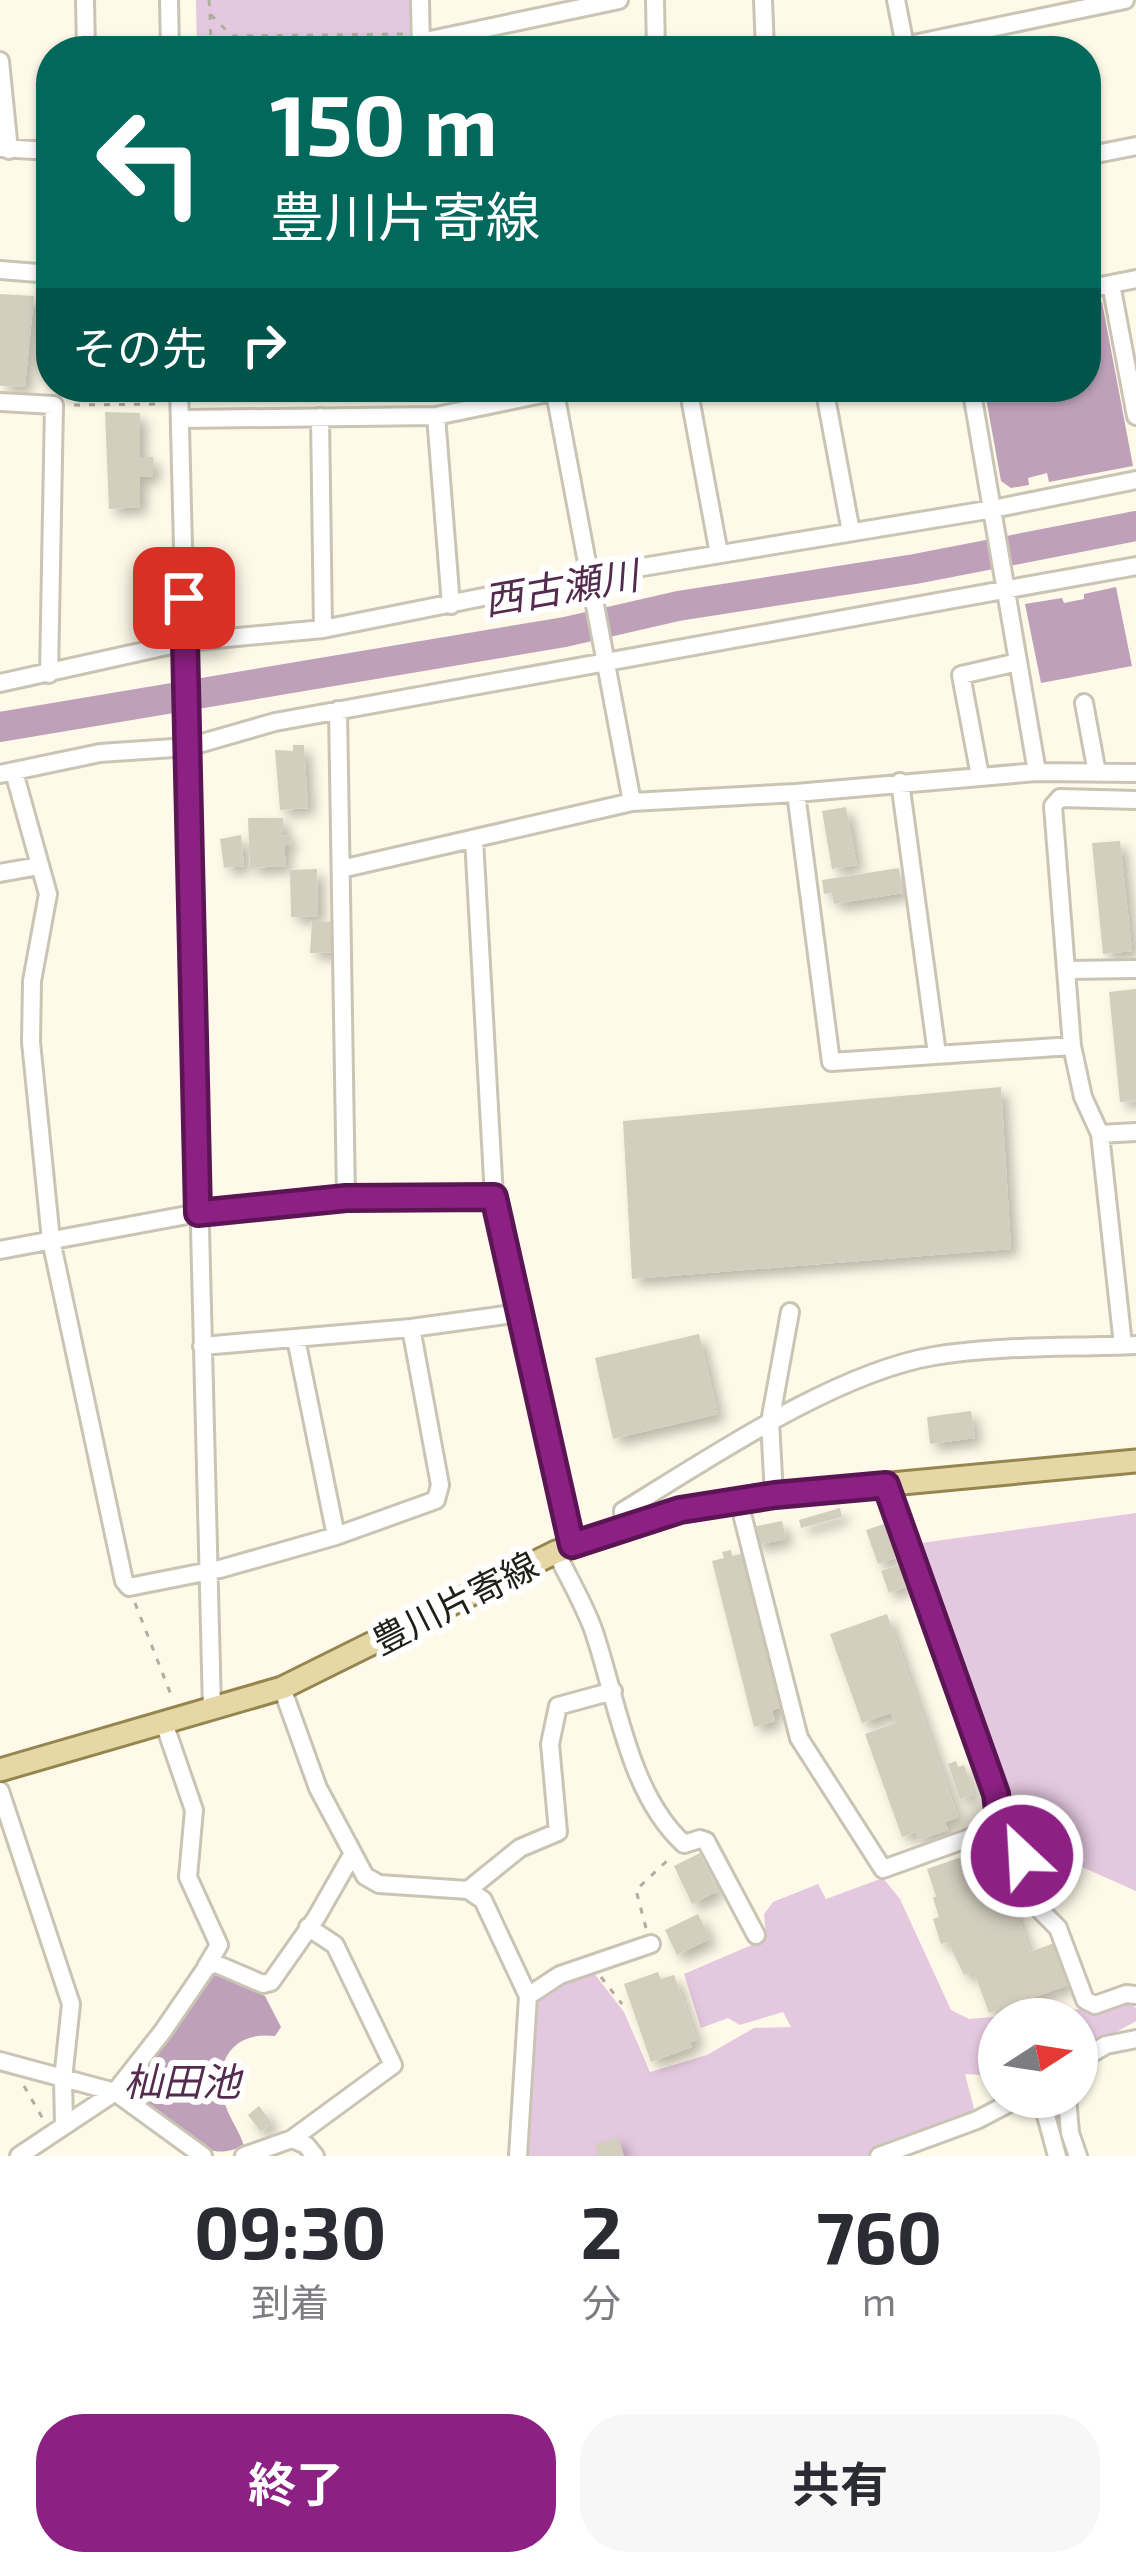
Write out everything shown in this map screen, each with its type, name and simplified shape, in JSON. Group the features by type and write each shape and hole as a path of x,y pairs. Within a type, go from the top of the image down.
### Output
{"main road":[{"name":"豊川片寄線","path":"0,1770 282,1688 564,1548 680,1510 775,1495 1136,1461"}],"street":[{"path":"85,0 86,36"},
{"path":"169,0 170,36"},
{"path":"417,36 420,0"},
{"path":"441,36 543,8 619,0"},
{"path":"655,0 656,36"},
{"path":"764,0 765,36"},
{"path":"896,0 903,36"},
{"path":"955,36 1091,3 1125,0"},
{"path":"0,62 4,149 36,151"},
{"path":"1101,153 1136,146"},
{"path":"0,270 36,273"},
{"path":"1101,286 1136,279"},
{"path":"1111,284 1136,416"},
{"path":"212,1709 180,403 320,417 436,416 497,402"},
{"path":"556,402 632,802"},
{"path":"691,402 719,554"},
{"path":"827,402 851,532"},
{"path":"973,402 1037,772"},
{"path":"0,403 54,406 49,674"},
{"path":"436,416 451,605"},
{"path":"320,417 322,629"},
{"path":"0,683 185,642 322,629 589,586 719,554 851,532 995,518 1136,480"},
{"path":"411,1328 440,1486 436,1500 336,1536 129,1587 51,1240 31,1042 32,981 48,894 7,773 100,753 188,747 275,722 602,655 1005,584 1136,566"},
{"path":"980,776 961,675 1018,662"},
{"path":"1084,703 1096,772"},
{"path":"338,710 346,1198"},
{"path":"341,868 632,802 1037,772 1136,773"},
{"path":"900,782 937,1054"},
{"path":"796,793 831,1062 1072,1046"},
{"path":"624,1526 623,1511 770,1422 875,1373 932,1356 1130,1345 1100,1135 1083,1096 1072,1046 1053,806 1060,798 1136,800"},
{"path":"474,839 494,1197 564,1548 642,1781 673,1834 684,1844 706,1841 756,1935"},
{"path":"0,873 38,866"},
{"path":"1068,970 1136,969"},
{"path":"1100,1135 1136,1132"},
{"path":"0,1250 198,1213 346,1198 494,1197"},
{"path":"775,1495 770,1422 790,1312"},
{"path":"202,1346 411,1328 520,1313"},
{"path":"296,1339 336,1536"},
{"path":"886,1485 996,1794 1000,1827 1017,1844 1040,1909 1058,1928 1085,2000 1095,2005 1136,1995"},
{"path":"743,1518 799,1738 883,1869 1000,1827"},
{"path":"282,1688 318,1788 365,1876 380,1884 468,1890 483,1900 528,1996 518,2156"},
{"path":"468,1890 520,1848 558,1832 550,1744 558,1706 613,1691"},
{"path":"20,2156 115,2092 163,2031 219,1946 188,1877 194,1810 172,1720"},
{"path":"0,1791 71,2005 58,2130"},
{"path":"206,1968 214,1963 263,1984 271,1982 352,1855"},
{"path":"244,2156 292,2139 393,2065 335,1946 308,1927"},
{"path":"528,1996 560,1975 651,1944"},
{"path":"1098,2050 1136,2039"},
{"path":"6,2063 115,2092 203,2156"},
{"path":"879,2156 981,2118"},
{"path":"1047,2118 1057,2156"},
{"path":"1069,2118 1078,2156"},
{"path":"292,2139 306,2145 314,2156"}],"path":[{"path":"209,0 210,36"},
{"path":"209,14 232,36"},
{"path":"54,406 180,403"},
{"path":"129,1587 172,1720"},
{"path":"651,1944 635,1890 684,1844"},
{"path":"589,1963 622,2004"},
{"path":"6,2063 58,2130"}],"shaded area":[{"path":"196,0 420,0 420,36 197,36"},
{"path":"1136,1513 1136,1891 1037,1847 1017,1823 914,1544"},
{"path":"883,1878 900,1899 951,2010 978,2018 978,2075 965,2074 976,2116 871,2156 524,2156 534,2000 590,1968 624,2012 650,2072 707,2055 754,2028 791,2027 783,2012 740,2025 728,2018 701,2028 684,1974 766,1939 764,1914 773,1902 818,1884 826,1899"},
{"path":"1129,2003 1136,2008 1136,2021 1098,2042 1098,2014"}],"water":[{"path":"1101,302 1133,466 1049,482 1047,473 1028,478 1029,485 1011,488 1001,481 987,402 1101,402"},
{"path":"1116,587 1132,666 1041,683 1025,604 1062,598 1064,603"},
{"name":"杣田池","path":"214,1974 265,1996 281,2027 275,2036 245,2040 227,2056 222,2068 223,2097 244,2146 222,2151 206,2148 168,2124 132,2087 205,1976"}],"building":[{"path":"0,294 34,296 25,387 0,386"},
{"path":"105,412 140,413 140,457 153,457 153,476 140,477 140,507 109,509"},
{"path":"293,745 304,745 308,808 280,810 275,750 293,751"},
{"path":"846,807 857,865 832,869 822,811"},
{"path":"248,818 283,818 283,836 291,835 290,845 284,845 286,866 250,868"},
{"path":"241,835 244,866 224,868 220,839"},
{"path":"1120,841 1132,951 1103,954 1092,843"},
{"path":"899,868 903,893 834,904 832,893 824,894 822,880"},
{"path":"317,869 318,916 291,917 290,870"},
{"path":"312,921 336,922 336,952 310,953"},
{"path":"1136,989 1136,1101 1120,1102 1109,992"},
{"path":"1001,1087 1011,1249 632,1279 623,1121"},
{"path":"699,1334 718,1414 613,1439 595,1358"},
{"path":"971,1411 975,1438 930,1444 927,1417"},
{"path":"840,1508 842,1517 801,1528 799,1520"},
{"path":"782,1521 786,1539 756,1545 752,1527"},
{"path":"884,1524 896,1558 878,1564 866,1530"},
{"path":"731,1550 732,1556 744,1553 783,1707 772,1710 775,1721 754,1727 712,1561"},
{"path":"899,1565 906,1587 889,1593 881,1571"},
{"path":"887,1614 958,1817 945,1822 948,1830 919,1840 916,1832 902,1837 865,1734 895,1723 891,1713 862,1723 830,1634"},
{"path":"956,1761 958,1767 964,1765 974,1794 960,1799 948,1764"},
{"path":"993,1846 1030,1952 1054,1943 1069,1985 1032,1998 984,1998 974,1972 964,1975 948,1942 941,1944 933,1919 939,1917 936,1896 927,1869"},
{"path":"700,1853 718,1891 692,1904 674,1866"},
{"path":"698,1914 710,1939 677,1955 665,1930"},
{"path":"658,1972 661,1979 674,1975 697,2040 690,2042 692,2047 651,2062 624,1984"},
{"path":"259,2106 272,2123 261,2132 248,2115"},
{"path":"618,2137 624,2156 599,2156 595,2144"}],"waterway":[{"name":"西古瀬川","path":"0,727 565,632 678,606 915,569 1136,526"}],"route":[{"path":"184,598 198,1213 346,1198 494,1197 572,1545 680,1510 886,1485 996,1794 1000,1827 1022,1856"}]}
